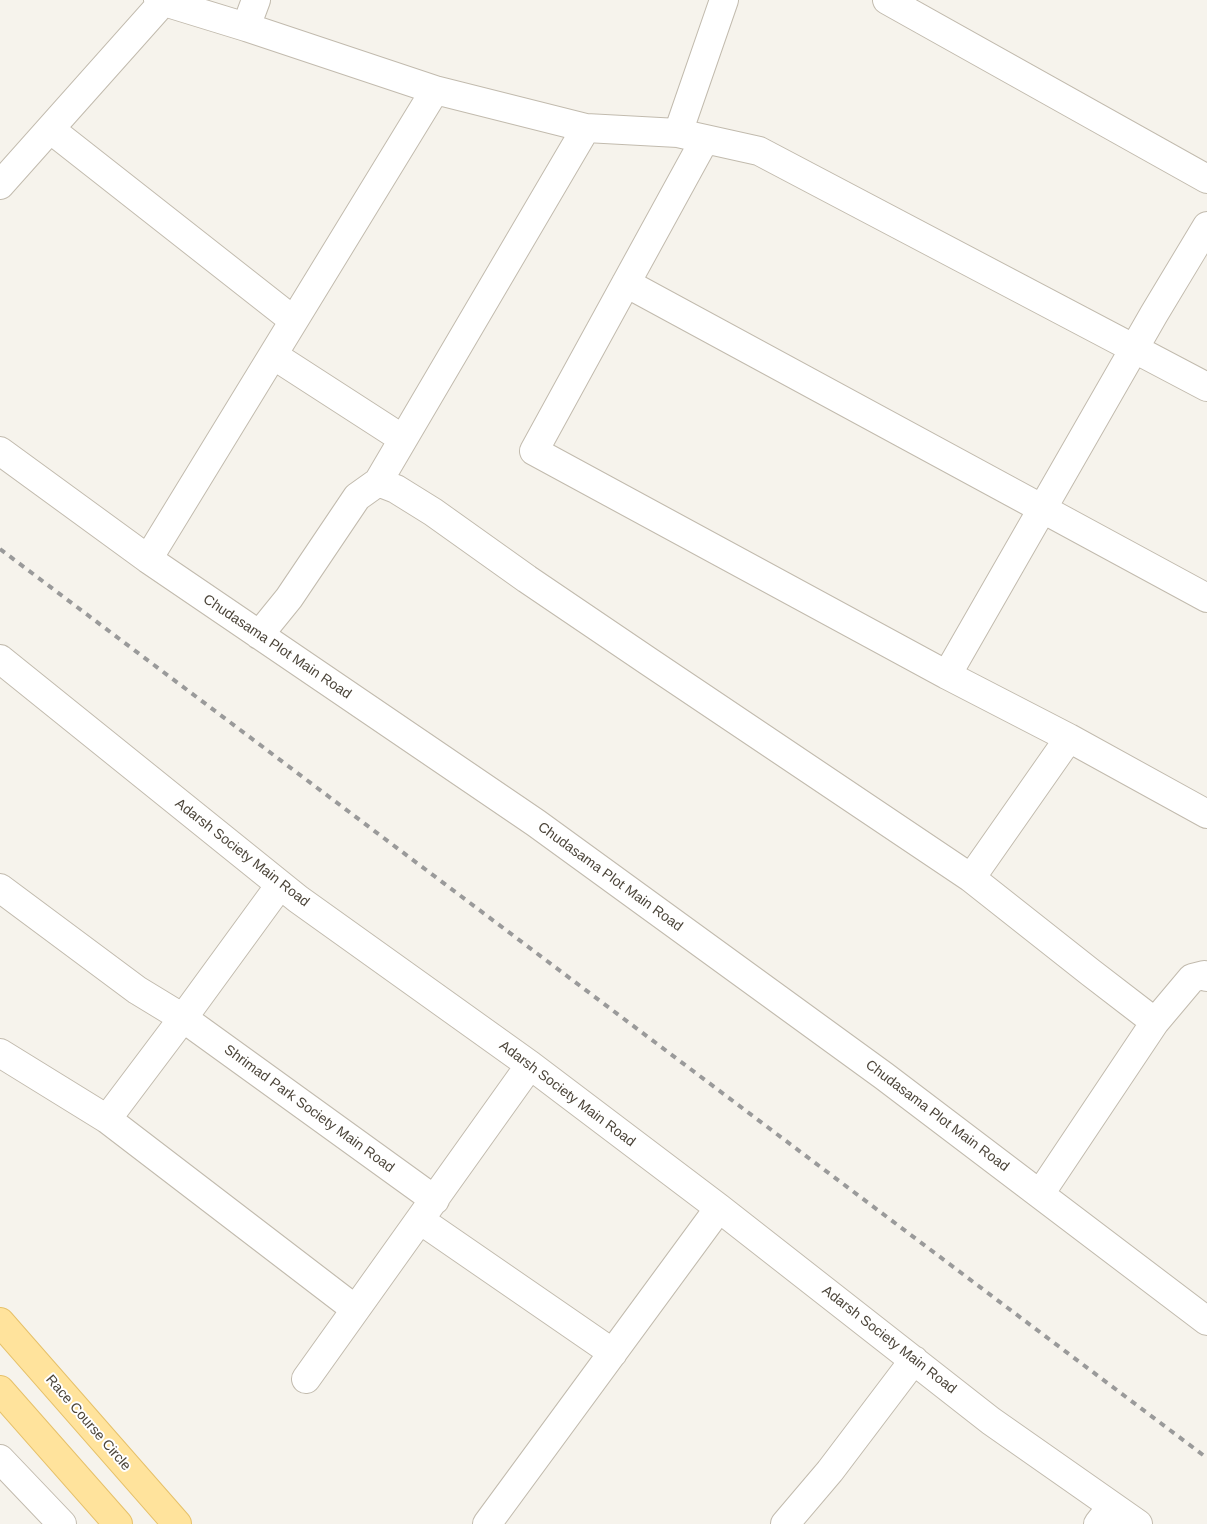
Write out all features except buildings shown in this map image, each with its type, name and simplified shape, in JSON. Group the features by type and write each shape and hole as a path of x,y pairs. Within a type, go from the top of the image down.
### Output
{"main road":[{"name":"Race Course Circle","path":"0,1322 176,1524"},
{"path":"0,1390 118,1524"}],"street":[{"path":"246,27 256,0"},
{"path":"678,133 724,0"},
{"path":"887,0 1207,179"},
{"path":"5,169 50,129 160,1 246,27 436,90 586,128 678,133 758,151 1207,387"},
{"path":"148,559 253,390 293,320 436,90"},
{"path":"259,635 289,598 357,497 378,482 586,128"},
{"path":"50,129 293,320"},
{"path":"705,139 534,451 1207,814"},
{"path":"947,675 1207,226"},
{"path":"626,283 1207,598"},
{"path":"273,355 403,439"},
{"name":"Chudasama Plot Main Road","path":"0,451 148,559 536,823 884,1076 1207,1321"},
{"path":"378,482 396,489 433,512 527,579 971,878 1155,1022"},
{"name":"Adarsh Society Main Road","path":"0,659 280,885 530,1065 719,1208 992,1421 1105,1515 1138,1524"},
{"path":"971,878 1069,738"},
{"path":"107,1119 280,885"},
{"name":"Shrimad Park Society Main Road","path":"0,888 137,990 183,1018 427,1210 613,1353"},
{"path":"1040,1194 1155,1022 1192,978 1206,974"},
{"path":"0,1053 107,1119 355,1309"},
{"path":"306,1380 464,1155 530,1065"},
{"path":"493,1523 613,1353 719,1208"},
{"path":"785,1524 830,1471 914,1360"},
{"path":"0,1459 62,1524"}],"railway":[{"path":"0,549 1207,1458"}]}
